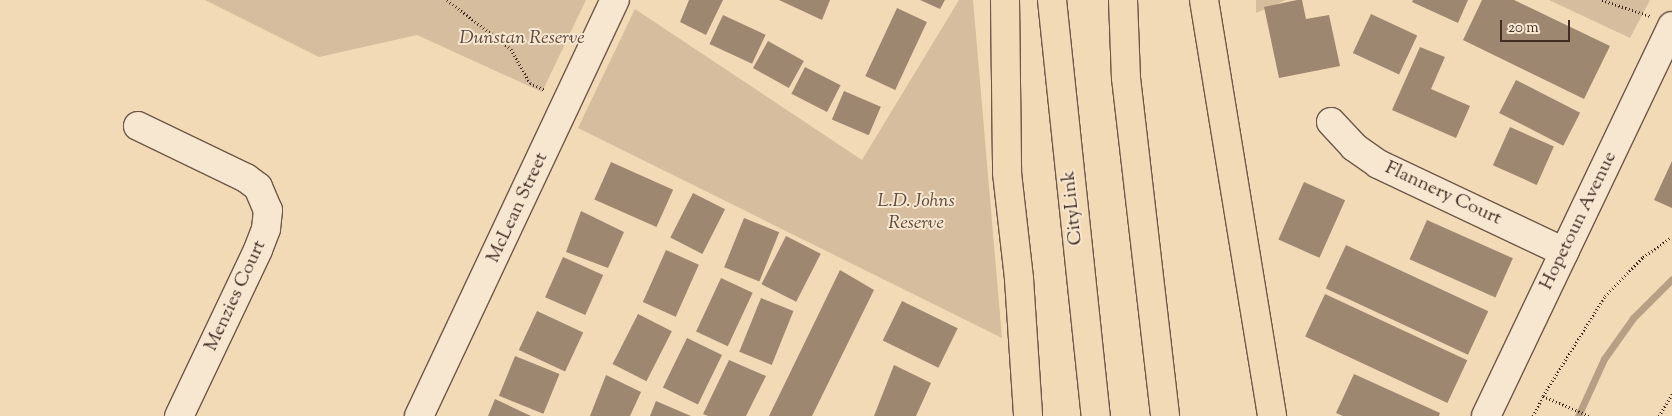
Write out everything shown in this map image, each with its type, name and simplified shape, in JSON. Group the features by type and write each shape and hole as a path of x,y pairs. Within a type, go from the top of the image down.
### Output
{"highway":[{"path":"1006,0 1007,173 1019,279 1028,416"},
{"name":"CityLink","path":"1052,0 1096,416"},
{"path":"1123,0 1128,97 1165,416"},
{"path":"1204,0 1272,416"}],"street":[{"name":"McLean Street","path":"419,416 615,0"},
{"name":"Hopetoun Avenue","path":"1486,416 1564,252 1665,22"},
{"name":"Flannery Court","path":"1331,122 1354,147 1378,164 1564,252"},
{"name":"Menzies Court","path":"138,126 246,178 258,187 268,210 266,229 258,250 179,416"}],"path":[{"path":"447,0 511,48 530,83 570,98"},
{"path":"1602,0 1665,22"},
{"path":"1533,416 1542,396 1605,296 1643,257 1672,237"},
{"path":"1659,416 1672,394"},
{"path":"1542,396 1590,416"}],"green space":[{"name":"Dunstan Reserve","path":"205,0 586,0 542,92 417,35 319,57"},
{"name":"L.D. Johns Reserve","path":"959,0 973,0 1002,338 578,128 635,9 862,160"},
{"path":"1256,0 1286,0 1256,13"},
{"path":"1549,0 1650,0 1630,38"}],"building":[{"path":"689,0 723,0 706,35 680,22"},
{"path":"779,0 830,0 822,20"},
{"path":"920,0 945,0 940,9"},
{"path":"1302,0 1306,19 1329,15 1340,66 1279,78 1264,7"},
{"path":"1413,0 1468,0 1458,23 1412,2"},
{"path":"1482,0 1514,0 1610,46 1584,99 1463,40"},
{"path":"897,8 927,22 895,90 865,76"},
{"path":"1371,14 1417,36 1399,75 1353,53"},
{"path":"723,15 766,35 752,64 709,44"},
{"path":"768,41 804,61 789,88 753,68"},
{"path":"1420,47 1445,57 1431,89 1470,106 1456,138 1392,110"},
{"path":"805,67 841,85 827,112 791,94"},
{"path":"1516,80 1580,113 1563,146 1499,113"},
{"path":"844,91 881,107 869,135 832,120"},
{"path":"1510,127 1554,147 1537,185 1493,165"},
{"path":"1672,161 1672,208 1654,200"},
{"path":"611,162 673,190 656,227 594,199"},
{"path":"1304,182 1345,200 1319,258 1278,240"},
{"path":"693,193 725,209 702,254 670,238"},
{"path":"581,211 624,232 608,268 566,252"},
{"path":"744,218 779,232 759,281 724,267"},
{"path":"1427,220 1513,258 1495,298 1410,259"},
{"path":"786,236 821,254 796,302 761,284"},
{"path":"1346,245 1488,311 1468,355 1326,289"},
{"path":"666,250 699,265 676,317 643,302"},
{"path":"563,257 603,275 585,315 545,297"},
{"path":"840,270 874,290 812,416 769,416"},
{"path":"721,278 753,293 728,346 696,331"},
{"path":"1325,294 1467,360 1447,403 1305,337"},
{"path":"761,298 793,311 772,365 739,352"},
{"path":"902,301 958,328 938,368 883,341"},
{"path":"537,311 583,333 565,372 519,350"},
{"path":"638,314 672,331 646,381 613,364"},
{"path":"687,338 722,355 698,405 663,387"},
{"path":"515,356 560,374 543,414 499,396"},
{"path":"729,360 766,376 746,416 708,416 703,414"},
{"path":"894,365 931,383 916,416 874,416"},
{"path":"1354,374 1440,413 1439,416 1343,416 1336,413"},
{"path":"606,375 641,392 630,416 590,416"},
{"path":"495,399 531,416 488,416"},
{"path":"656,401 691,416 650,416"}],"waterway":[{"path":"1578,416 1604,359 1633,318 1672,279"}]}
